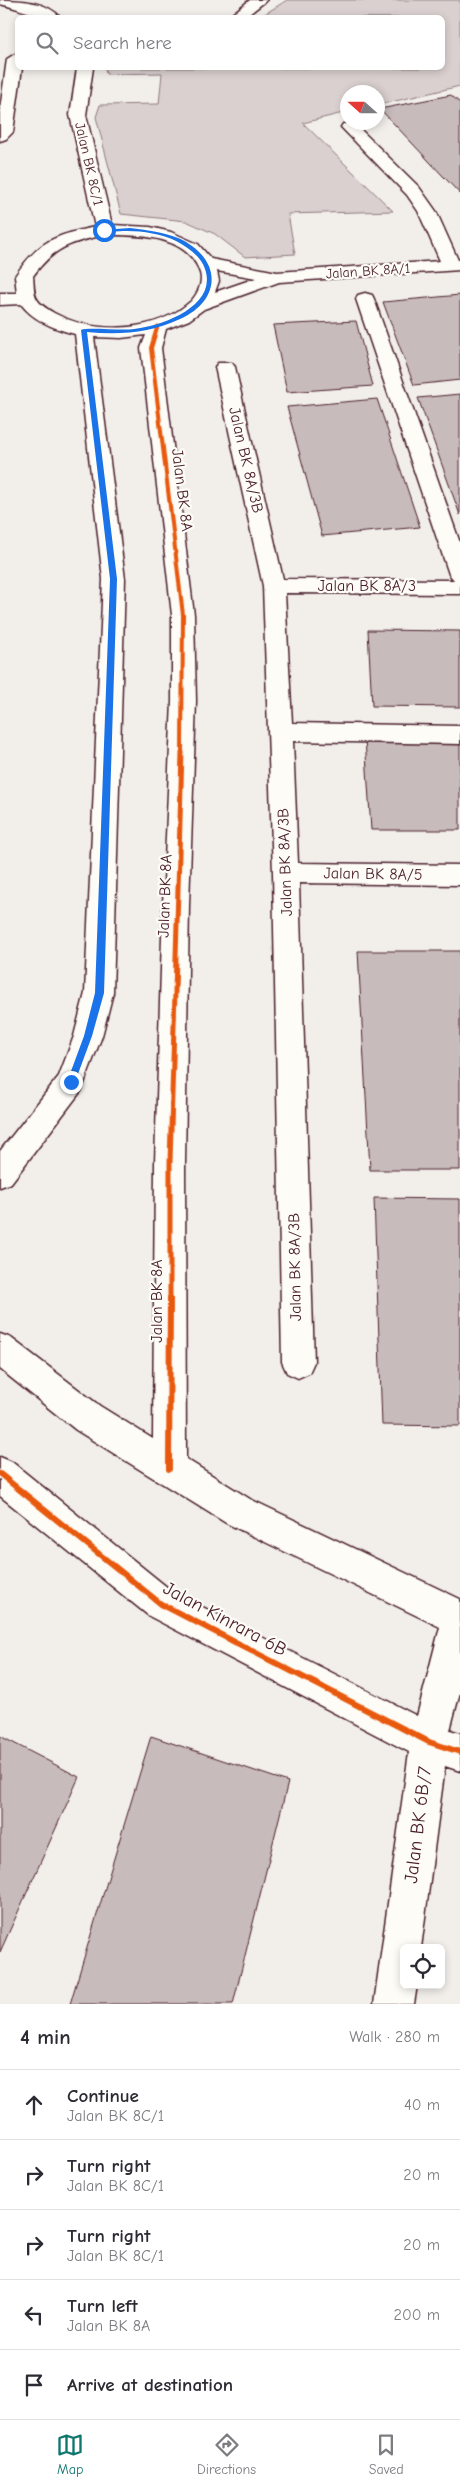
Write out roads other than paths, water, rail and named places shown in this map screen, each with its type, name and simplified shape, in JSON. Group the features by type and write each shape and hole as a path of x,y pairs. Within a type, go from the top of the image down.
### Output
{"street":[{"path":"2,0 31,6 48,15"},
{"path":"238,15 260,0"},
{"path":"0,136 5,132 15,59"},
{"name":"Jalan BK 8C/1","path":"85,70 78,115 104,230"},
{"path":"352,130 413,191 427,211 456,265"},
{"path":"104,230 130,230 155,233 177,240 194,250 206,262 211,277 208,291 197,305 180,317 158,326 126,332 84,330 48,318 36,309 27,298 24,276 38,255 67,238 104,230"},
{"name":"Jalan BK 8A/1","path":"206,262 277,277"},
{"name":"Jalan BK 8A/1","path":"197,305 277,277 456,265"},
{"path":"0,299 27,298"},
{"path":"365,299 460,574"},
{"name":"Jalan BK 8A","path":"158,326 151,348 176,543 184,624 184,701 176,905 171,1154 169,1469"},
{"path":"0,1174 71,1082 88,1036 100,993 114,579 84,330"},
{"name":"Jalan BK 8A/3B","path":"225,368 274,586 286,873 298,1362"},
{"name":"Jalan BK 8A/3","path":"274,586 460,587"},
{"path":"280,732 460,735"},
{"name":"Jalan BK 8A/5","path":"286,873 460,875"},
{"path":"0,1349 88,1418 238,1511 460,1619"},
{"name":"Jalan Kinrara 6B","path":"0,1474 160,1604 444,1747"},
{"name":"Jalan BK 6B/7","path":"394,2004 444,1747 460,1619"}]}
